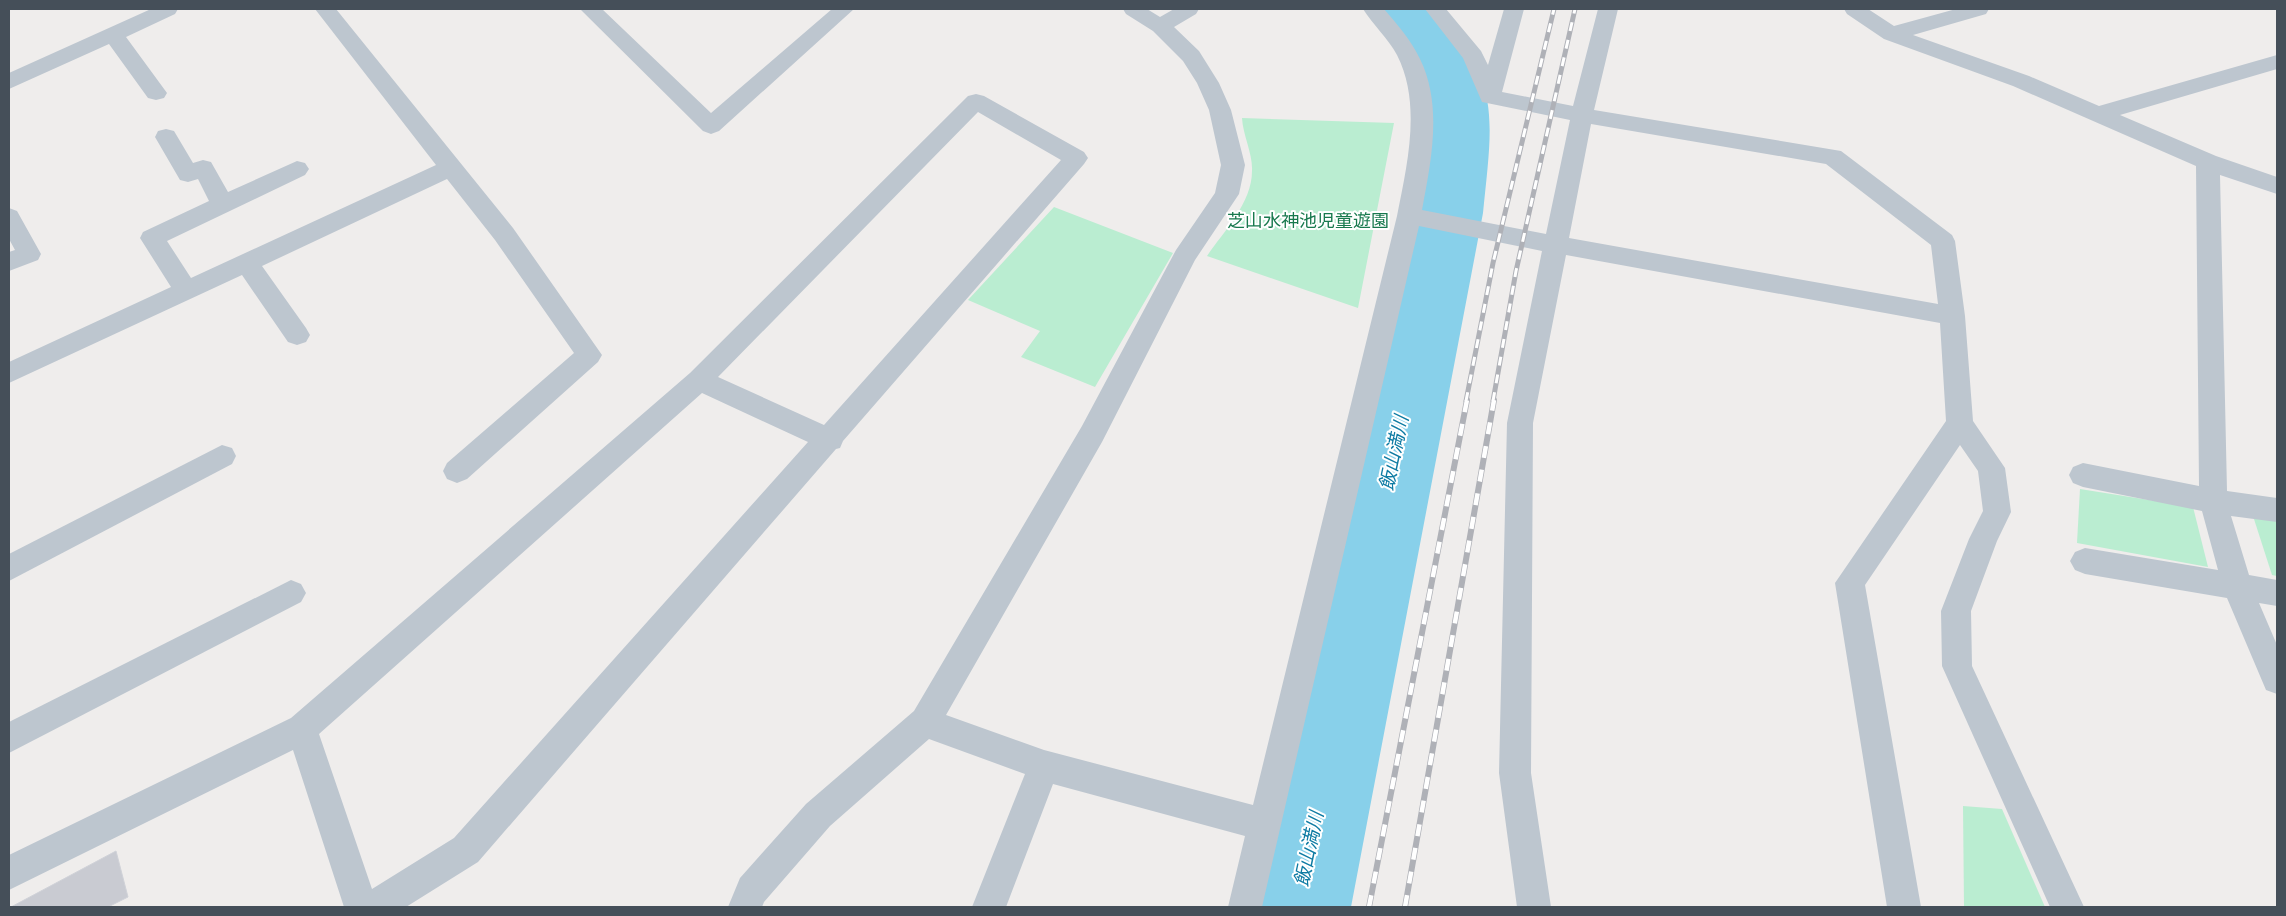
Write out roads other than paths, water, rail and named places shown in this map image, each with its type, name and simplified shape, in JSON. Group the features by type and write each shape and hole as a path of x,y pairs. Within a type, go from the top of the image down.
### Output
{"street":[{"path":"9,82 168,9"},
{"path":"324,9 504,234 589,354 457,471"},
{"path":"590,9 711,126 844,9"},
{"path":"745,907 752,890 818,815 925,722 1092,434 1185,256 1226,194 1232,165 1220,110 1208,83 1191,56 1160,26 1134,9"},
{"path":"1160,26 1189,9"},
{"path":"1245,907 1419,218 1423,136 1420,97 1412,65 1397,39 1373,9"},
{"path":"1435,9 1473,56 1490,97"},
{"path":"1490,97 1514,9"},
{"path":"1534,907 1515,773 1520,424 1558,245 1582,115 1608,9"},
{"path":"1854,9 1892,34 2021,81 2208,162 2277,186"},
{"path":"1892,34 1979,9"},
{"path":"113,34 156,93"},
{"path":"2098,114 2277,62"},
{"path":"1490,97 1582,115 1833,156 1943,241 1952,316 1960,423 1992,468 1997,512 1983,539 1956,611 1957,666 2067,907"},
{"path":"9,873 302,729 699,380 976,101 1076,158 830,440 466,850 375,907"},
{"path":"166,136 188,174 203,168 223,204"},
{"path":"2208,162 2213,500 2237,586 2277,680"},
{"path":"9,373 452,167"},
{"path":"186,290 152,238 297,169"},
{"path":"9,217 29,254 9,262"},
{"path":"1419,218 1952,316"},
{"path":"247,263 297,335"},
{"path":"699,380 830,440"},
{"path":"1904,907 1850,583 1960,423"},
{"path":"9,568 222,456"},
{"path":"2083,474 2213,500 2277,510"},
{"path":"2085,561 2277,593"},
{"path":"9,738 291,594"},
{"path":"925,722 1044,766 1265,825"},
{"path":"302,729 361,907"},
{"path":"989,907 1044,766"}],"waterway":[{"name":"飯山満川","path":"1297,907 1446,213 1451,176 1455,119 1450,83 1444,65 1436,50 1404,9"}],"railway":[{"path":"1466,401 1493,263 1554,9"},
{"path":"1493,401 1516,271 1575,9"},
{"path":"1369,907 1467,400"},
{"path":"1405,907 1494,400"}],"park label":[{"name":"芝山水神池児童遊園","path":"1308,220"}]}
